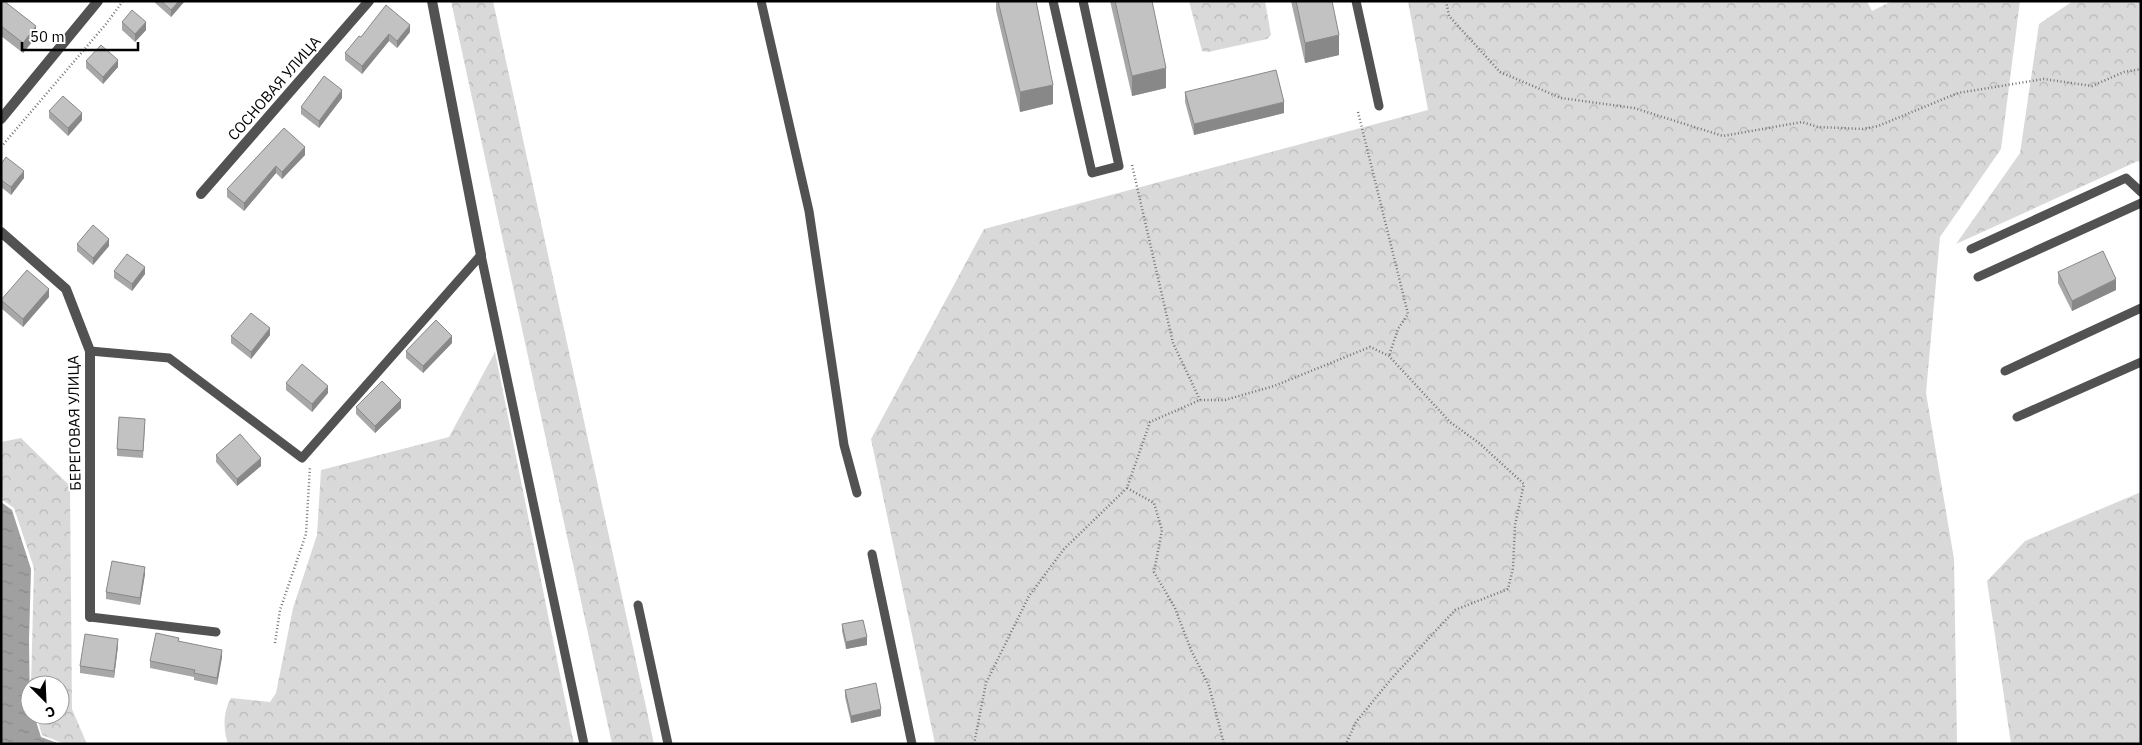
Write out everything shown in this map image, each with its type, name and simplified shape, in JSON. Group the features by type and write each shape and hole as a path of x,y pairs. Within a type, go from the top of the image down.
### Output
{"street":[{"path":"1,119 98,1"},
{"name":"СОСНОВАЯ УЛИЦА","path":"201,194 369,1"},
{"path":"432,1 481,255"},
{"name":"БЕРЕГОВАЯ УЛИЦА","path":"1,232 66,288 90,351 90,617"}],"lane":[{"path":"761,1 809,211 844,445 857,494"},
{"path":"1053,1 1092,173 1119,166 1083,1"},
{"path":"1356,1 1379,106"},
{"path":"1971,249 2126,178 2141,192"},
{"path":"1978,277 2141,202"},
{"path":"90,351 169,358 302,458 481,255"},
{"path":"481,255 584,744"},
{"path":"2006,371 2141,308"},
{"path":"2018,417 2141,362"},
{"path":"872,554 912,744"},
{"path":"638,605 668,744"},
{"path":"90,617 216,632"}],"path":[{"path":"1,147 106,24 123,1"},
{"path":"1446,1 1450,16 1500,72 1561,98 1634,108 1722,136 1802,122 1818,127 1863,129 1878,126 1958,93 2044,79 2092,86 2124,72 2141,69"},
{"path":"1358,112 1408,314 1398,329 1389,356"},
{"path":"1132,163 1173,343 1200,400"},
{"path":"974,744 986,683 1029,596 1064,549 1127,488 1150,422 1200,400 1225,400 1274,386 1370,347 1389,356 1450,422 1479,443 1524,484 1515,525 1513,568 1508,589 1456,610 1392,678 1356,722 1346,744"},
{"path":"275,643 280,610 306,534 310,464 302,458"},
{"path":"1127,488 1154,503 1162,530 1154,572 1175,608 1191,650 1210,686 1224,744"}],"green space":[{"path":"451,1 493,1 654,744 612,744"},
{"path":"1189,1 1265,1 1271,35 1267,39 1208,52 1202,51"},
{"path":"1408,1 1867,1 1872,11 1892,1 2020,1 2001,149 1940,237 1926,393 1954,559 1957,744 935,744 871,439 984,229 1428,110"},
{"path":"2073,1 2141,1 2141,164 2138,161 1956,244 2020,153 2039,24"},
{"path":"495,352 574,744 228,744 225,721 226,709 231,698 270,702 276,693 293,608 317,535 321,470 449,437"},
{"path":"21,438 70,486 72,709 87,744 65,744 42,735 39,725 70,725 70,675 31,675 34,568 14,508 1,499 1,442"},
{"path":"2141,492 2141,744 2011,744 1987,581 2025,541"}],"water":[{"path":"1,502 12,510 31,569 29,675 20,675 20,725 37,725 41,737 60,744 1,744"}],"building":[{"path":"1,1 4,1 36,26 23,43 1,26"},
{"path":"161,1 179,1 171,10"},
{"path":"998,1 1036,1 1053,85 1020,92"},
{"path":"1115,1 1152,1 1166,68 1132,76"},
{"path":"1296,1 1332,1 1339,35 1305,43"},
{"path":"386,5 410,25 397,41 389,34 362,66 345,53 359,36 361,37"},
{"path":"132,10 146,22 135,34 122,22"},
{"path":"101,45 118,60 103,77 86,61"},
{"path":"1276,70 1284,102 1194,124 1185,92"},
{"path":"324,76 342,90 319,121 301,107"},
{"path":"63,96 82,113 68,128 49,111"},
{"path":"284,128 305,147 282,172 276,166 244,203 227,189"},
{"path":"6,157 24,171 11,187 1,180 1,164"},
{"path":"93,225 109,239 93,258 77,244"},
{"path":"2103,251 2116,279 2072,301 2058,272"},
{"path":"127,254 145,267 132,284 114,271"},
{"path":"27,270 49,289 23,319 1,300"},
{"path":"251,313 270,328 251,352 231,336"},
{"path":"436,320 452,336 423,366 406,351"},
{"path":"302,364 328,386 312,404 286,383"},
{"path":"382,381 401,400 375,426 356,407"},
{"path":"119,417 145,419 143,451 117,449"},
{"path":"240,434 261,458 237,479 216,455"},
{"path":"112,561 145,567 140,598 106,592"},
{"path":"863,620 867,637 846,642 842,624"},
{"path":"156,633 179,638 178,641 222,650 217,678 194,673 195,670 150,661"},
{"path":"85,634 118,639 114,671 80,666"},
{"path":"876,683 881,709 851,716 845,690"}]}
